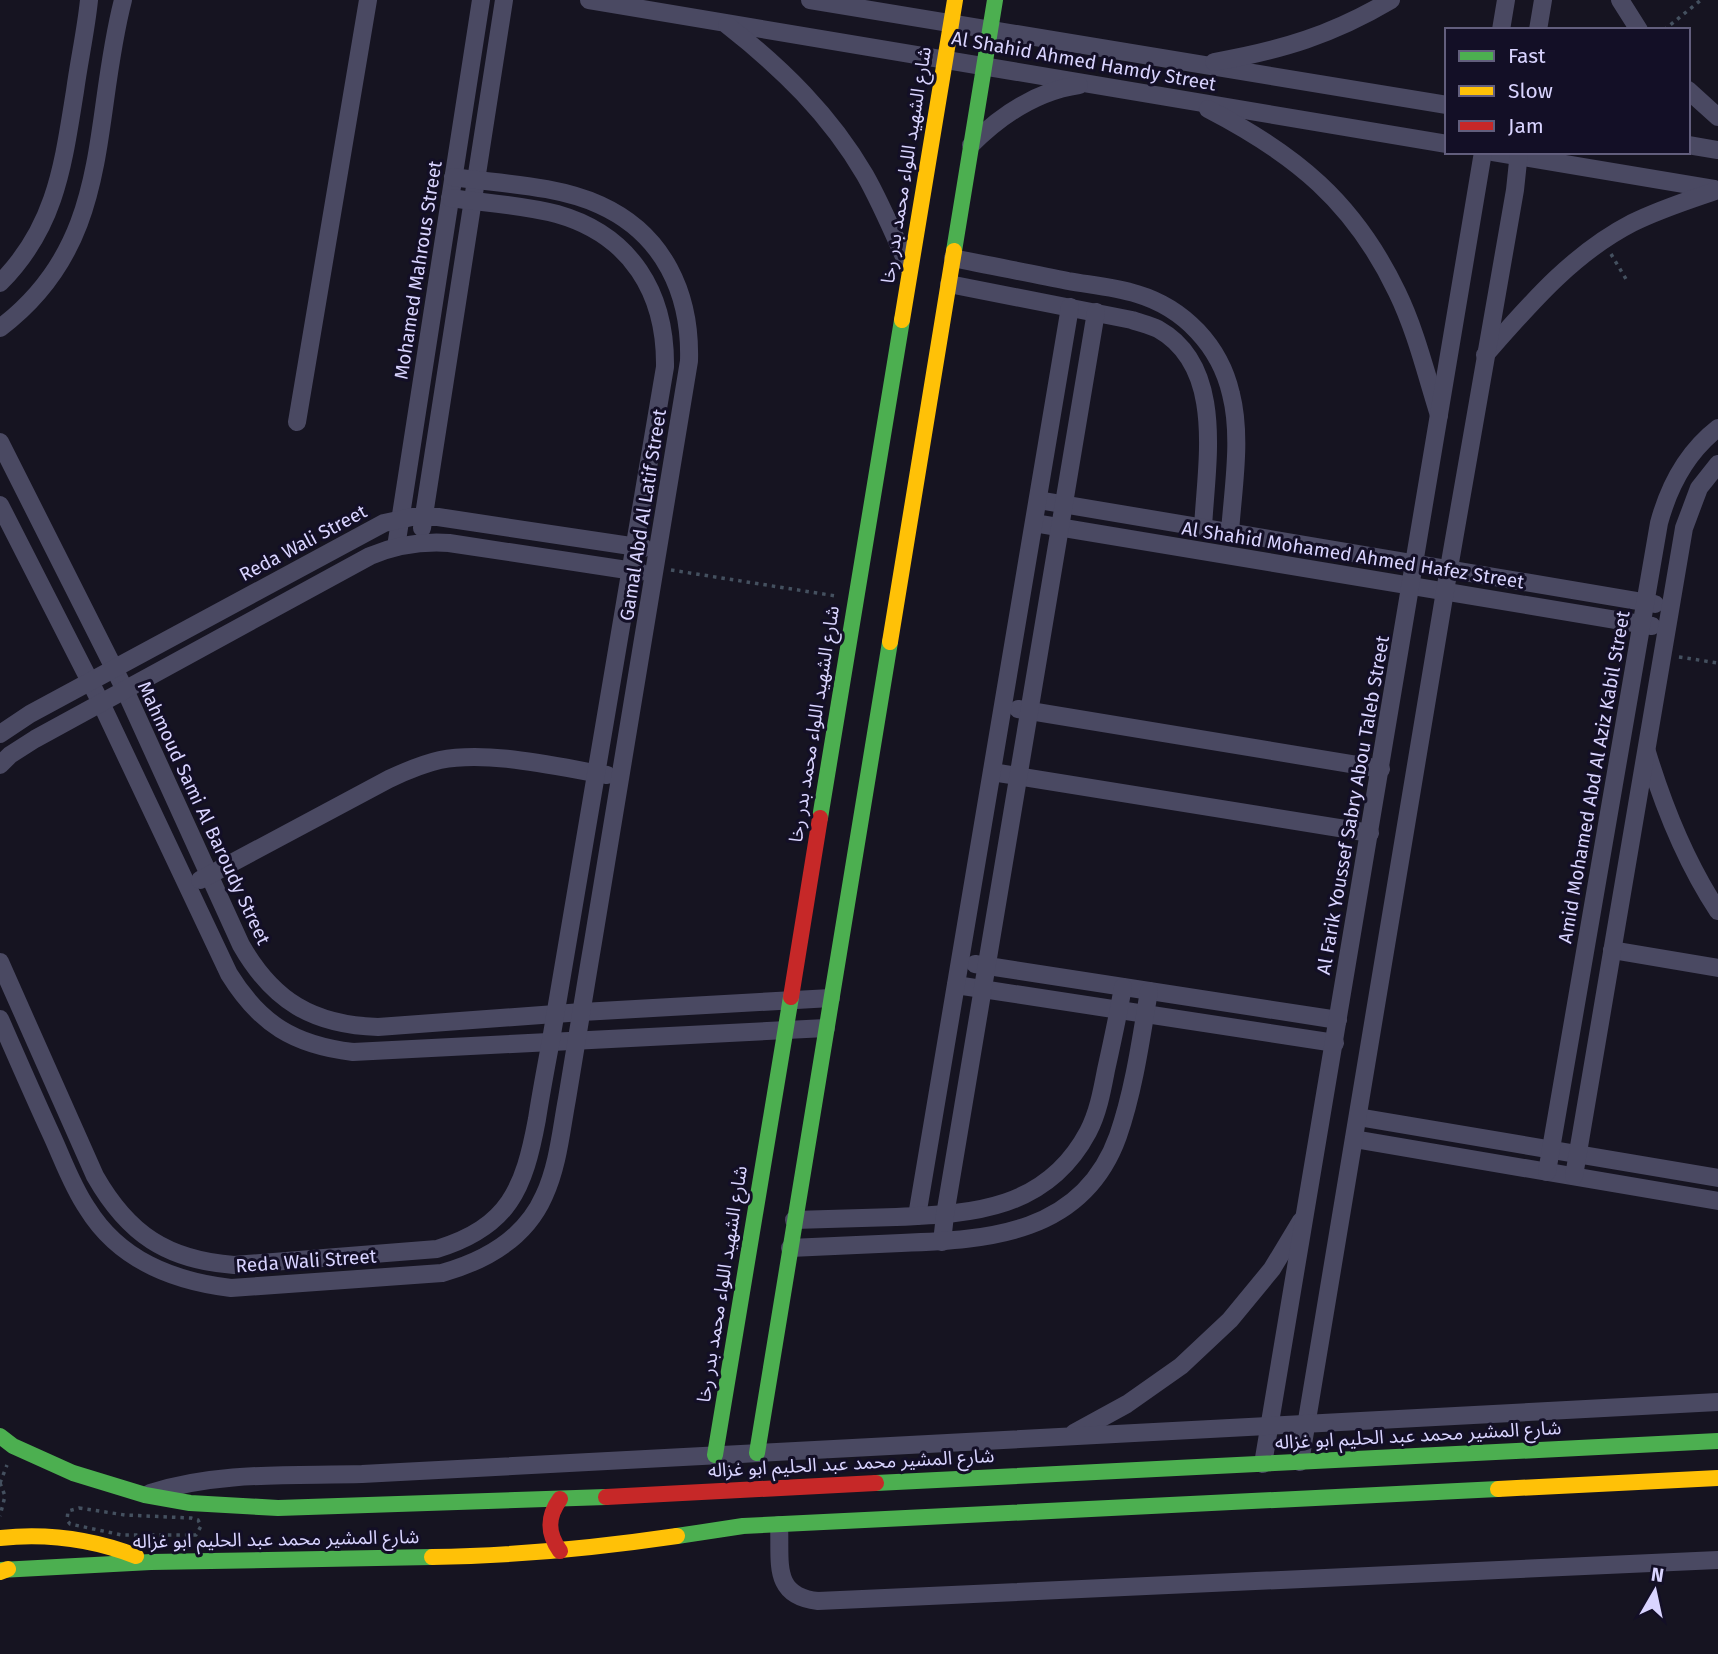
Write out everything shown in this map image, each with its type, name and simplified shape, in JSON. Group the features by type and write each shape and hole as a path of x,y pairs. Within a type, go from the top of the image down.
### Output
{"street":[{"path":"0,283 29,248 44,223 55,196 62,168 89,0"},
{"path":"0,328 18,315 41,290 61,262 77,232 94,172 111,59 124,0"},
{"path":"297,422 368,0"},
{"name":"Mohamed Mahrous Street","path":"396,547 481,0"},
{"path":"420,542 504,0"},
{"name":"Al Shahid Ahmed Hamdy Street","path":"589,0 1445,144"},
{"name":"Al Shahid Ahmed Hamdy Street","path":"810,0 1445,105"},
{"name":"شارع الشهيد اللواء محمد بدر رخا","path":"715,1455 955,0"},
{"path":"757,1453 995,0"},
{"path":"1200,64 1254,55 1306,41 1355,21 1391,0"},
{"path":"1501,28 1506,0"},
{"path":"1538,28 1543,0"},
{"path":"1620,0 1638,28"},
{"path":"725,23 775,64 803,92 836,132 865,175 910,271"},
{"path":"971,145 986,130 1020,106 1054,91 1090,83"},
{"path":"1690,92 1718,117"},
{"path":"1193,101 1245,128 1284,153 1320,182 1351,216 1377,254 1398,294 1440,417"},
{"path":"1690,145 1718,150"},
{"name":"Al Farik Youssef Sabry Abou Taleb Street","path":"1263,1464 1483,154"},
{"path":"1300,1462 1519,154 1718,190"},
{"name":"Gamal Abd Al Latif Street","path":"453,177 568,194 600,205 629,222 645,237 672,272 684,303 690,336 689,361 582,1012"},
{"path":"1485,355 1561,273 1602,241 1663,209 1718,190"},
{"name":"Gamal Abd Al Latif Street","path":"450,198 557,214 587,225 612,240 633,261 650,286 660,313 666,342 666,367 555,1014"},
{"path":"953,258 1136,293 1165,304 1188,321 1208,342 1232,395 1235,452 1230,532"},
{"path":"949,284 1132,320 1157,329 1177,343 1192,362 1208,411 1203,528"},
{"path":"917,1216 1070,307"},
{"path":"942,1242 1096,313"},
{"name":"Amid Mohamed Abd Al Aziz Kabil Street","path":"1547,1172 1659,523 1669,493 1684,465 1718,428"},
{"name":"Mahmoud Sami Al Baroudy Street","path":"0,442 125,690 241,945 255,969 274,990 297,1007 322,1019 350,1026 378,1027 831,998"},
{"path":"1574,1176 1684,528 1699,488 1718,464"},
{"name":"Al Shahid Mohamed Ahmed Hafez Street","path":"1038,500 1669,607"},
{"path":"0,505 101,703 229,974 242,996 260,1015 280,1030 303,1042 327,1049 353,1052 826,1028"},
{"name":"Reda Wali Street","path":"0,734 30,714 369,530 400,519 424,517 635,547 656,564"},
{"name":"Al Shahid Mohamed Ahmed Hafez Street","path":"1034,523 1666,628"},
{"path":"26,556 51,542"},
{"path":"0,765 35,739 370,556 396,547 420,542 449,544 631,570 656,564"},
{"path":"1003,706 1381,769"},
{"path":"1646,748 1661,798 1681,847 1718,911"},
{"path":"188,887 389,779 414,767 441,760 469,757 497,759 620,776"},
{"path":"992,772 1370,833"},
{"path":"1595,894 1621,898"},
{"path":"1612,950 1718,968"},
{"name":"Reda Wali Street","path":"0,962 95,1176 109,1201 128,1223 151,1241 177,1255 205,1263 233,1265 437,1249 459,1242 494,1220 508,1205 527,1168 555,1014"},
{"path":"960,962 1338,1020"},
{"path":"956,985 1335,1043"},
{"path":"794,1220 917,1216 985,1209 1014,1201 1053,1177 1074,1155 1089,1129 1099,1101 1123,987"},
{"path":"790,1248 942,1242 1004,1235 1052,1216 1074,1201 1092,1182 1118,1137 1149,991"},
{"name":"Reda Wali Street","path":"0,1019 71,1180 87,1210 109,1236 135,1257 164,1273 197,1284 230,1288 442,1273 491,1255 512,1239 544,1199 553,1175 582,1012"},
{"path":"31,1089 53,1079"},
{"path":"1358,1117 1718,1178"},
{"path":"1354,1139 1718,1200"},
{"path":"1069,1436 1128,1404 1181,1366 1230,1320 1272,1269 1306,1212"},
{"path":"366,1255 370,1278"},
{"path":"145,1495 188,1483 232,1478 362,1474 1718,1402"},
{"name":"شارع المشير محمد عبد الحليم ابو غزاله","path":"0,1436 13,1446 73,1473 145,1495 190,1503 278,1508 530,1507 560,1499 1300,1462 1713,1450"},
{"path":"1712,1478 1713,1450"},
{"name":"شارع المشير محمد عبد الحليم ابو غزاله","path":"3,1570 533,1547 560,1551 708,1530 779,1525 1712,1478"},
{"path":"560,1499 549,1521 551,1537 560,1551"},
{"path":"779,1525 782,1581 790,1592 803,1599 818,1601 1718,1560"},
{"path":"0,1538 64,1538 108,1547 151,1562"}],"path":[{"path":"1666,28 1701,0"},
{"path":"1602,241 1626,279"},
{"path":"656,564 856,599"},
{"path":"1661,654 1718,663"},
{"path":"0,1483 5,1496 0,1516"},
{"path":"79,1508 125,1515 191,1518 198,1520 201,1526 200,1531 191,1535 122,1535 70,1524 67,1520 68,1511 79,1508"}],"traffic: fast":[{"path":"954,251 995,0"},
{"path":"820,818 902,320"},
{"path":"757,1453 890,642"},
{"path":"715,1455 791,997"},
{"path":"0,1436 13,1446 73,1473 145,1495 190,1503 278,1508 606,1497"},
{"path":"876,1483 1718,1441"},
{"path":"677,1536 743,1526 1498,1489"},
{"path":"0,1570 151,1562 432,1557"}],"traffic: slow":[{"path":"902,320 955,0"},
{"path":"890,642 954,251"},
{"path":"1498,1489 1718,1478"},
{"path":"0,1538 35,1536 69,1539 103,1545 136,1556"},
{"path":"432,1557 554,1551 677,1536"},
{"path":"0,1572 8,1569"}],"traffic: jam":[{"path":"791,997 820,818"},
{"path":"606,1497 876,1483"},
{"path":"560,1499 550,1525 560,1551"}]}
